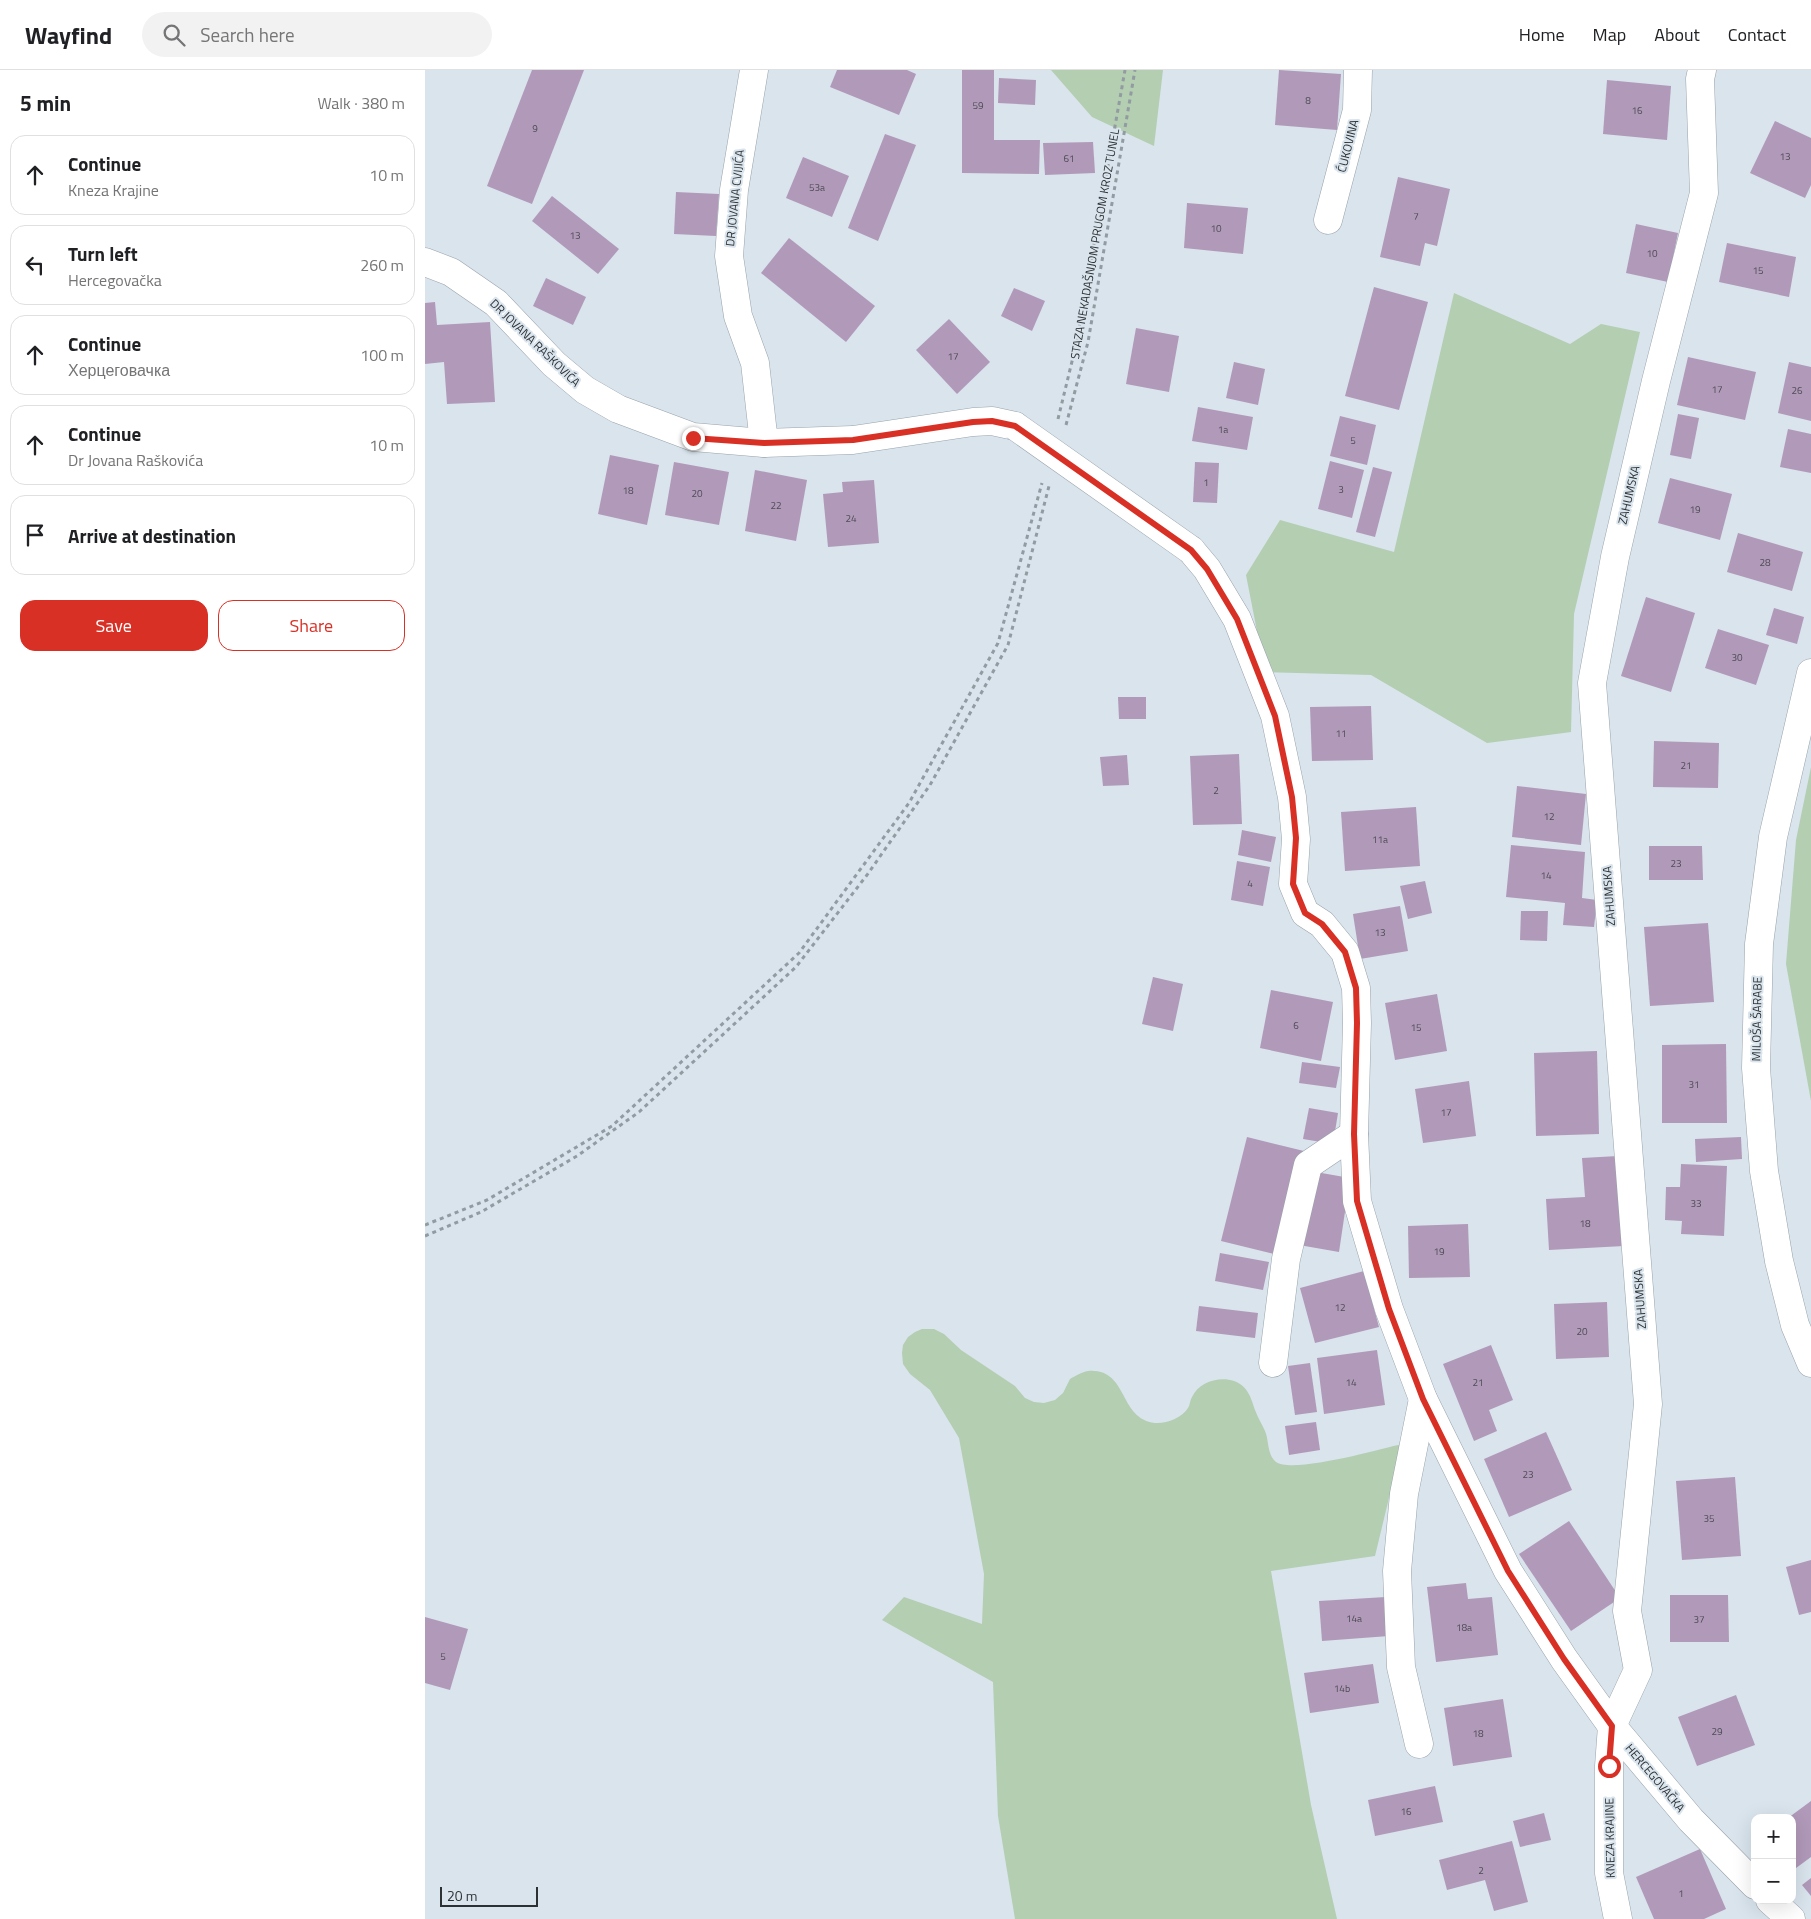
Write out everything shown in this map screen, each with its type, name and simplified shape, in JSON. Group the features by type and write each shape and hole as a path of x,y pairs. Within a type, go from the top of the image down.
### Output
{"street":[{"name":"DR JOVANA CVIJIĆA","path":"754,70 734,190 729,256 738,316 755,363 764,443"},
{"name":"ĆUKOVINA","path":"1328,220 1357,110 1359,70"},
{"name":"ZAHUMSKA","path":"1612,1726 1638,1670 1627,1611 1649,1404 1592,683 1617,548 1656,381 1704,193 1700,79 1703,70"},
{"name":"DR JOVANA RAŠKOVIĆA","path":"425,262 451,272 496,303 554,364 585,390 619,409 693,438 764,443 853,440 973,422 992,421 1015,426"},
{"name":"HERCEGOVAČKA","path":"1015,426 1191,550 1207,569 1237,619 1275,716 1292,797 1296,838 1293,884 1305,913 1322,924 1345,952 1356,988 1354,1134 1357,1201 1389,1309 1423,1399 1508,1571 1564,1659 1612,1726 1691,1820 1751,1881"},
{"name":"MILOŠA ŠARABE","path":"1811,673 1773,837 1759,944 1756,1068 1764,1171 1779,1261 1795,1325 1811,1363"},
{"path":"1273,1363 1286,1259 1308,1165 1354,1134"},
{"path":"1419,1744 1401,1667 1397,1571 1404,1494 1423,1399"},
{"name":"KNEZA KRAJINE","path":"1612,1726 1609,1766 1609,1874 1618,1919"},
{"path":"1774,1904 1791,1919"}],"path":[{"path":"1057,420 1076,345 1125,70"},
{"name":"STAZA NEKADAŠNJOM PRUGOM KROZ TUNEL","path":"1063,434 1088,342 1135,70"},
{"path":"425,1225 487,1200 612,1126 799,953 909,803 999,642 1043,476"},
{"path":"425,1236 481,1212 577,1156 639,1112 797,967 867,875 930,785 1008,645 1051,480"}],"green space":[{"path":"1051,70 1163,70 1154,146 1092,117"},
{"path":"1454,293 1570,344 1601,324 1640,332 1574,614 1571,732 1487,743 1371,675 1265,672 1246,575 1280,520 1394,552"},
{"path":"1811,767 1811,1101 1786,964 1796,840"},
{"path":"922,1329 934,1329 944,1334 961,1350 1015,1386 1025,1398 1034,1402 1044,1403 1055,1400 1063,1393 1070,1379 1081,1373 1088,1371 1101,1372 1111,1377 1135,1413 1143,1419 1155,1423 1169,1421 1182,1415 1188,1408 1195,1392 1204,1384 1222,1379 1234,1381 1246,1389 1250,1397 1265,1431 1273,1459 1285,1465 1318,1463 1402,1444 1375,1556 1271,1571 1311,1805 1337,1919 1015,1919 998,1816 993,1682 882,1620 904,1597 982,1624 984,1574 959,1438 930,1390 910,1374 903,1364 903,1345 908,1337"}],"building":[{"path":"532,70 584,70 532,204 487,186"},
{"path":"837,70 907,70 916,74 899,115 830,87"},
{"path":"962,70 994,70 994,140 1040,140 1039,174 962,173"},
{"path":"1279,70 1341,74 1337,130 1275,125"},
{"path":"999,78 1036,80 1035,105 998,103"},
{"path":"1607,80 1671,86 1667,140 1603,134"},
{"path":"1775,121 1811,138 1811,185 1805,198 1750,173"},
{"path":"885,134 916,145 878,241 848,228"},
{"path":"1093,142 1095,173 1045,175 1043,143"},
{"path":"803,157 849,176 832,217 786,198"},
{"path":"1398,177 1450,189 1437,246 1425,243 1420,266 1380,257"},
{"path":"676,192 719,194 716,236 674,234"},
{"path":"552,196 619,249 598,274 532,221"},
{"path":"1187,203 1248,208 1243,254 1184,248"},
{"path":"1636,224 1678,233 1668,282 1626,273"},
{"path":"789,238 875,306 846,342 761,273"},
{"path":"1727,243 1796,257 1789,297 1719,282"},
{"path":"546,278 586,297 573,325 533,306"},
{"path":"1374,287 1428,302 1399,410 1345,396"},
{"path":"1014,288 1045,301 1032,331 1001,316"},
{"path":"435,302 437,325 490,322 495,402 447,404 444,362 425,364 425,303"},
{"path":"949,319 990,362 957,394 916,350"},
{"path":"1136,328 1179,336 1169,392 1126,384"},
{"path":"1688,357 1756,372 1745,420 1677,405"},
{"path":"1234,362 1265,369 1258,405 1226,398"},
{"path":"1789,362 1811,367 1811,421 1778,413"},
{"path":"1198,407 1253,417 1247,450 1192,441"},
{"path":"1678,414 1699,418 1691,459 1670,455"},
{"path":"1340,416 1376,425 1367,465 1330,456"},
{"path":"1788,429 1811,434 1811,473 1780,467"},
{"path":"610,455 659,465 647,525 598,514"},
{"path":"1330,461 1364,470 1352,518 1318,509"},
{"path":"674,462 729,472 719,525 665,515"},
{"path":"1195,462 1219,463 1217,503 1193,502"},
{"path":"1373,467 1392,472 1375,537 1356,532"},
{"path":"755,470 807,480 796,541 745,531"},
{"path":"1670,478 1732,494 1720,540 1658,523"},
{"path":"874,480 879,543 828,547 823,494 843,492 842,482"},
{"path":"1738,533 1803,552 1792,591 1727,572"},
{"path":"1646,597 1695,613 1671,692 1621,676"},
{"path":"1774,608 1804,617 1797,644 1766,635"},
{"path":"1718,629 1769,645 1756,685 1705,668"},
{"path":"1118,697 1146,697 1146,719 1119,719"},
{"path":"1371,706 1373,760 1312,761 1310,707"},
{"path":"1654,741 1719,743 1718,788 1653,787"},
{"path":"1239,754 1242,824 1193,825 1190,756"},
{"path":"1127,755 1129,785 1103,786 1100,757"},
{"path":"1517,786 1586,794 1581,845 1512,837"},
{"path":"1416,807 1420,866 1345,871 1341,812"},
{"path":"1242,830 1276,837 1271,862 1238,855"},
{"path":"1511,845 1585,852 1582,898 1597,900 1594,927 1563,925 1565,903 1506,897"},
{"path":"1649,846 1702,846 1703,880 1649,880"},
{"path":"1237,861 1270,867 1263,906 1231,900"},
{"path":"1425,881 1432,913 1408,919 1400,886"},
{"path":"1400,906 1408,951 1360,959 1353,914"},
{"path":"1521,911 1548,911 1547,941 1520,940"},
{"path":"1708,923 1714,1002 1650,1006 1644,927"},
{"path":"1153,977 1183,984 1173,1031 1142,1024"},
{"path":"1271,990 1333,1002 1321,1061 1260,1048"},
{"path":"1437,994 1447,1051 1395,1060 1385,1003"},
{"path":"1726,1044 1727,1123 1662,1123 1662,1045"},
{"path":"1597,1051 1599,1134 1536,1136 1534,1053"},
{"path":"1302,1062 1340,1067 1336,1088 1299,1083"},
{"path":"1469,1081 1476,1136 1423,1143 1415,1089"},
{"path":"1309,1108 1338,1113 1333,1144 1303,1139"},
{"path":"1247,1137 1304,1151 1278,1255 1221,1241"},
{"path":"1741,1137 1742,1159 1696,1162 1695,1139"},
{"path":"1618,1156 1624,1246 1549,1250 1546,1199 1585,1197 1582,1158"},
{"path":"1681,1164 1727,1166 1724,1236 1681,1234 1682,1221 1665,1220 1666,1187 1680,1187"},
{"path":"1310,1171 1350,1178 1339,1252 1299,1245"},
{"path":"1468,1224 1470,1277 1409,1278 1408,1226"},
{"path":"1220,1253 1269,1262 1263,1290 1215,1281"},
{"path":"1364,1271 1379,1327 1315,1343 1300,1288"},
{"path":"1607,1302 1609,1357 1556,1359 1554,1304"},
{"path":"1199,1306 1258,1313 1255,1338 1196,1331"},
{"path":"1491,1345 1513,1400 1489,1410 1497,1431 1474,1441 1443,1364"},
{"path":"1377,1350 1385,1405 1324,1414 1317,1358"},
{"path":"1310,1363 1317,1412 1295,1415 1288,1366"},
{"path":"1316,1422 1320,1450 1289,1455 1285,1426"},
{"path":"1546,1432 1572,1490 1509,1517 1484,1459"},
{"path":"1735,1477 1741,1556 1682,1560 1676,1481"},
{"path":"1569,1521 1620,1598 1571,1631 1519,1554"},
{"path":"1811,1560 1811,1612 1799,1615 1786,1567"},
{"path":"1466,1583 1468,1599 1492,1597 1498,1655 1436,1662 1427,1587"},
{"path":"1670,1595 1728,1595 1729,1642 1670,1642"},
{"path":"1386,1597 1389,1636 1322,1641 1319,1601"},
{"path":"425,1617 468,1629 450,1690 425,1683"},
{"path":"1373,1664 1379,1703 1310,1713 1304,1673"},
{"path":"1736,1695 1755,1745 1697,1766 1678,1717"},
{"path":"1503,1699 1512,1757 1453,1766 1444,1708"},
{"path":"1435,1786 1443,1822 1375,1836 1368,1800"},
{"path":"1811,1801 1811,1857 1796,1868 1796,1814 1793,1814"},
{"path":"1544,1813 1551,1840 1520,1847 1513,1821"},
{"path":"1512,1841 1528,1902 1494,1911 1485,1880 1447,1890 1439,1860"},
{"path":"1700,1849 1726,1909 1704,1919 1654,1919 1636,1877"},
{"path":"1811,1878 1811,1896 1802,1885"}],"route":[{"path":"693,438 764,443 853,440 973,422 992,421 1015,426 1191,550 1207,569 1237,619 1275,716 1292,797 1296,838 1293,884 1305,913 1322,924 1345,952 1356,988 1354,1134 1357,1201 1389,1309 1423,1399 1508,1571 1564,1659 1612,1726 1609,1766"}]}
